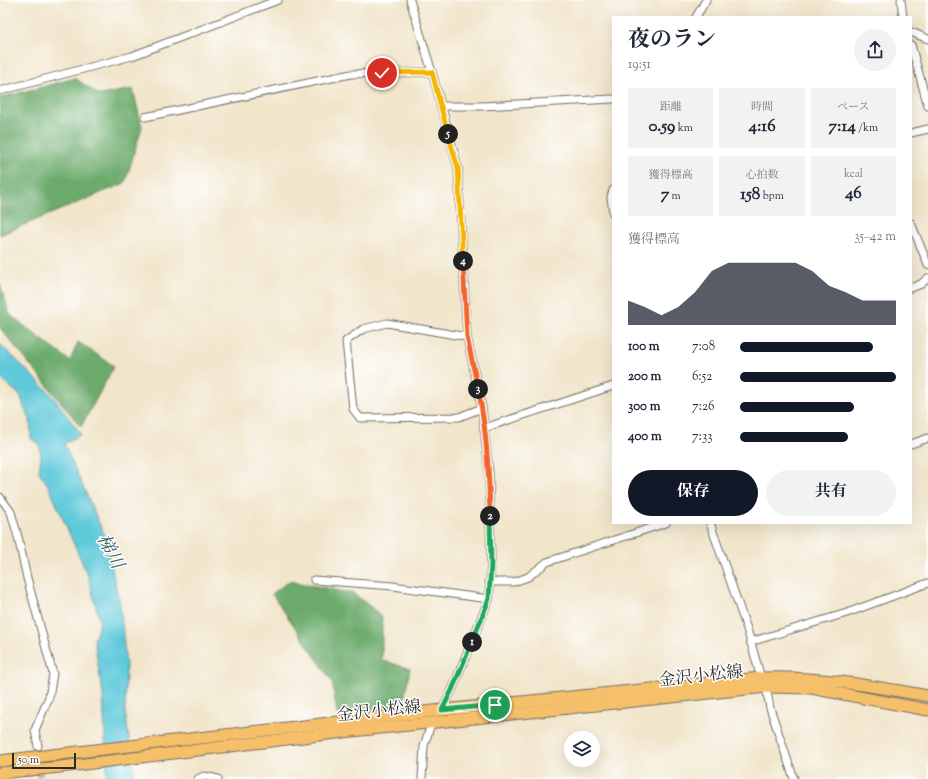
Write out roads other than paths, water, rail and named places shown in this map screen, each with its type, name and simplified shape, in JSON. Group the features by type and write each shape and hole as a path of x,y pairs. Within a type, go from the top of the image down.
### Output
{"main road":[{"name":"金沢小松線","path":"0,773 352,731 431,724 812,678 863,684 928,696"},
{"name":"金沢小松線","path":"0,761 442,710 764,683 811,688 928,710"}],"street":[{"path":"0,91 132,56 278,0"},
{"path":"410,0 432,72 458,168 467,337 482,408 489,473 491,564 489,599 452,690 442,710"},
{"path":"697,16 706,0"},
{"path":"901,0 903,16"},
{"path":"912,32 928,39"},
{"path":"912,49 928,106"},
{"path":"145,117 351,74 432,72"},
{"path":"441,106 482,106 612,99"},
{"path":"912,133 928,129"},
{"path":"612,194 612,205"},
{"path":"912,225 928,265"},
{"path":"912,288 921,284 928,278"},
{"path":"467,337 387,323 363,329 346,341 353,409 360,418 377,419 459,416 482,408"},
{"path":"484,428 612,386"},
{"path":"912,444 928,438"},
{"path":"0,497 11,512 17,530 27,578 53,674 49,697 35,730 38,746"},
{"path":"489,582 514,582 528,577 546,562 663,524"},
{"path":"710,524 764,683 770,708 794,779"},
{"path":"314,580 393,586 489,599"},
{"path":"750,642 847,614 928,583"},
{"path":"422,779 424,746 431,724"},
{"path":"198,779 204,776 218,779"}],"water":[{"path":"0,344 50,393 81,434 64,444 104,534 120,604 126,665 125,711 135,779 107,779 103,696 94,640 100,622 88,576 48,485 39,472 41,456 39,443 31,439 30,418 24,408 21,396 0,378"}],"tunnel":[{"path":"39,753 42,779"}],"water label":[{"name":"梯川","path":"109,552"}]}
